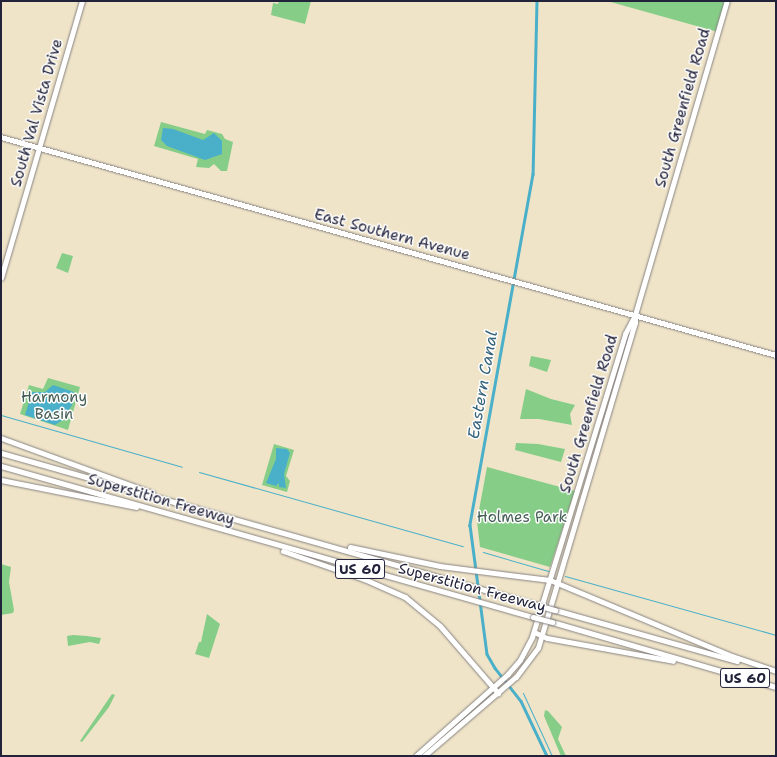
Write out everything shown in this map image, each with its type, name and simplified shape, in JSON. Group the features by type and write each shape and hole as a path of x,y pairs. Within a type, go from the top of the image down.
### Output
{"highway":[{"path":"1,438 187,505"},
{"name":"Superstition Freeway","path":"1,453 776,672"},
{"name":"Superstition Freeway","path":"1,466 247,538 552,622 776,687"},
{"path":"1,480 128,507 142,507"},
{"path":"247,538 364,579 406,597 429,614 498,693"},
{"path":"334,546 462,569 558,582 732,656 776,672"},
{"path":"534,632 542,636 713,669"}],"main road":[{"name":"South Val Vista Drive","path":"1,278 82,1"},
{"name":"South Greenfield Road","path":"416,756 513,680 530,660 542,636 635,323 635,315 727,1"},
{"name":"East Southern Avenue","path":"1,138 776,355"},
{"name":"South Greenfield Road","path":"424,756 438,739 464,713 508,674 523,654 534,632 629,322 635,315"},
{"path":"618,381 619,356"},
{"path":"608,413 613,387 611,383"},
{"path":"421,756 438,739"}],"green space":[{"path":"279,1 311,1 305,24 271,15 273,3 278,4"},
{"path":"607,1 727,1 718,32"},
{"path":"161,122 205,134 207,130 222,134 225,139 233,142 227,171 221,171 214,164 209,168 196,167 198,159 154,146"},
{"path":"62,253 73,256 68,273 56,268"},
{"path":"531,356 551,360 547,372 529,366"},
{"name":"Harmony Basin","path":"48,378 80,387 68,430 20,414 29,385 43,389"},
{"path":"526,389 551,399 575,405 570,414 572,425 539,419 520,419"},
{"path":"516,443 538,444 565,449 561,462 515,450"},
{"path":"274,444 294,450 286,476 290,481 287,492 262,485"},
{"name":"Holmes Park","path":"487,467 575,491 550,567 480,547 477,521"},
{"path":"1,564 11,567 9,582 14,610 13,613 1,615"},
{"path":"207,614 220,624 209,658 195,654 199,642 201,642"},
{"path":"73,635 101,638 99,644 90,642 68,646 67,636"},
{"path":"112,694 115,695 109,707 82,742 80,741"},
{"path":"545,710 548,711 562,727 558,739 566,756 561,756 544,716"}],"water":[{"path":"163,128 173,129 203,140 214,133 222,141 222,154 205,160 167,146 161,140"},
{"name":"Harmony Basin","path":"53,385 74,392 70,400 73,403 64,419 55,425 25,415 32,392 45,392"},
{"path":"276,448 287,449 290,453 284,474 286,488 279,487 279,483 276,486 266,483 276,459"}],"waterway":[{"name":"Eastern Canal","path":"537,1 533,174 470,525 487,654 495,668 521,701 547,756"},
{"path":"1,415 182,467"},
{"path":"199,472 463,546"},
{"path":"483,552 548,571"},
{"path":"565,576 776,635"},
{"path":"523,693 552,756"}]}
